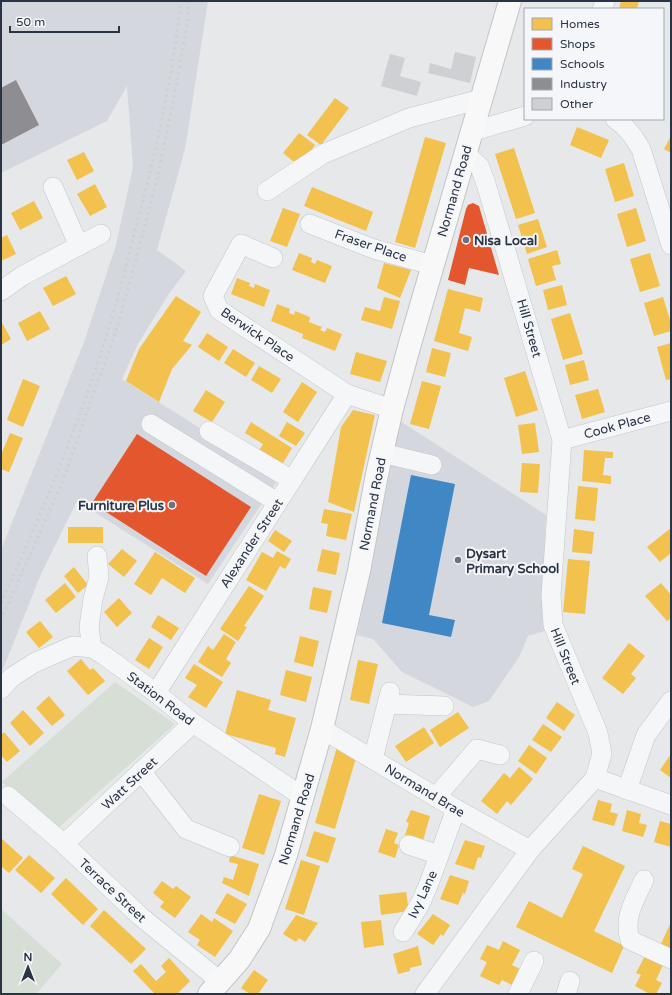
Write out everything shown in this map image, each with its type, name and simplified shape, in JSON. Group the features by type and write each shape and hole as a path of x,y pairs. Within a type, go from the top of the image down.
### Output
{"main road":[{"name":"Normand Road","path":"215,988 243,954 259,929 286,855 322,729 358,571 392,409 432,265 510,1"}],"street":[{"path":"267,191 323,154 409,118 481,99"},
{"path":"471,132 524,116"},
{"path":"616,120 633,135 665,202 671,245"},
{"name":"Hill Street","path":"425,994 530,850 595,778 602,754 598,733 553,625 551,595 562,440 486,184 480,167 465,153"},
{"path":"53,187 79,246"},
{"name":"Fraser Place","path":"310,224 374,249 432,265"},
{"path":"1,291 22,276 101,234"},
{"name":"Berwick Place","path":"273,258 241,244 214,296 219,310 347,394 392,409"},
{"name":"Alexander Street","path":"156,692 347,394"},
{"name":"Cook Place","path":"562,440 671,411"},
{"path":"151,424 278,502"},
{"path":"209,431 292,480"},
{"path":"382,453 432,465"},
{"path":"92,648 90,627 93,599 99,577 96,556"},
{"name":"Station Road","path":"7,683 34,662 73,646 92,648 156,692 193,722 303,797"},
{"path":"373,759 389,698 444,706"},
{"path":"627,790 646,735 671,701"},
{"name":"Watt Street","path":"64,844 193,722"},
{"name":"Normand Brae","path":"322,729 456,809 530,850"},
{"path":"436,797 477,749 500,755"},
{"path":"141,771 186,829 230,847"},
{"path":"595,778 671,805"},
{"name":"Terrace Street","path":"8,796 64,844 215,988"},
{"name":"Ivy Lane","path":"403,932 420,904 456,809"},
{"name":"Ivy Lane","path":"409,845 439,855"},
{"path":"644,880 628,917 626,930 630,940 671,959"},
{"path":"518,994 534,961"}],"shaded area":[{"path":"1,1 208,1 185,149 157,250 186,271 168,295 138,344 122,379 279,478 208,584 77,501 41,574 1,674 1,550 84,342 116,245 133,167 127,86 107,121 1,173"},
{"name":"Dysart Primary School","path":"400,421 546,515 542,605 548,630 528,636 519,657 489,701 473,707 402,672 373,639 357,635"},
{"path":"115,682 175,724 57,829 2,782"},
{"path":"1,909 62,964 36,994 1,994"}],"building: Homes":[{"path":"621,1 639,1 637,8 619,8"},
{"path":"335,98 349,108 321,145 307,135"},
{"path":"577,127 609,140 601,158 570,145"},
{"path":"299,133 315,145 299,166 283,153"},
{"path":"671,136 671,153 664,149"},
{"path":"425,137 446,143 415,248 395,242"},
{"path":"514,148 535,213 516,219 495,154"},
{"path":"84,152 94,171 77,180 67,160"},
{"path":"624,163 634,196 615,202 605,169"},
{"path":"95,184 107,207 90,216 77,194"},
{"path":"312,187 373,212 366,231 304,206"},
{"path":"34,201 43,218 20,230 11,213"},
{"path":"283,208 300,214 287,247 270,241"},
{"path":"636,208 646,241 627,247 617,214"},
{"path":"538,219 547,247 527,254 518,225"},
{"path":"7,235 16,254 1,261 1,238"},
{"path":"557,250 561,264 552,266 556,280 536,286 528,259"},
{"path":"299,253 312,258 311,262 315,264 317,260 332,266 325,283 292,270"},
{"path":"650,253 660,286 640,292 630,259"},
{"path":"384,263 411,270 400,298 377,288"},
{"path":"66,276 76,294 53,306 43,288"},
{"path":"237,278 250,283 249,286 254,288 255,284 270,290 264,307 231,294"},
{"path":"562,285 567,305 548,310 543,290"},
{"path":"448,289 483,298 480,312 465,308 459,333 472,337 468,351 434,341"},
{"path":"176,296 201,312 183,341 192,345 172,369 159,402 126,381 139,349"},
{"path":"384,297 400,301 392,329 361,320 365,307 380,311"},
{"path":"663,297 671,323 671,331 654,336 644,303"},
{"path":"277,304 290,309 289,313 294,315 295,311 310,317 309,322 322,327 320,330 325,332 327,328 342,334 335,351 302,338 303,334 271,321"},
{"path":"40,311 50,329 27,341 18,323"},
{"path":"570,313 583,354 563,360 551,319"},
{"path":"1,321 11,339 1,345"},
{"path":"207,333 228,347 219,361 198,347"},
{"path":"671,343 671,379 666,380 657,347"},
{"path":"432,348 451,353 445,377 426,372"},
{"path":"233,349 255,363 246,377 224,363"},
{"path":"356,352 387,361 380,382 350,374"},
{"path":"584,360 589,380 570,385 565,365"},
{"path":"259,366 281,379 272,393 251,380"},
{"path":"525,371 538,410 516,417 504,378"},
{"path":"23,379 40,386 23,427 7,420"},
{"path":"422,381 441,386 429,429 410,424"},
{"path":"302,382 317,392 298,422 283,412"},
{"path":"598,389 605,412 582,419 575,395"},
{"path":"206,390 225,402 212,422 193,411"},
{"path":"353,410 375,415 354,512 328,502 341,427"},
{"path":"251,422 292,448 280,468 257,454 263,444 245,433"},
{"path":"287,422 305,433 296,446 279,436"},
{"path":"535,423 539,452 522,454 518,425"},
{"path":"10,433 23,438 9,472 1,469 1,455"},
{"path":"584,450 613,452 613,458 605,458 603,475 611,476 611,484 582,481"},
{"path":"522,463 540,464 538,493 520,492"},
{"path":"578,486 598,488 595,521 575,519"},
{"path":"324,509 352,514 346,540 326,536 328,524 321,523"},
{"path":"68,527 103,527 103,543 68,543"},
{"path":"671,528 671,553 660,562 647,547"},
{"path":"574,529 594,532 592,554 572,552"},
{"path":"275,530 292,541 284,552 268,541"},
{"path":"122,549 137,561 124,577 108,564"},
{"path":"322,549 340,553 336,575 317,571"},
{"path":"277,551 291,559 285,569 280,566 266,591 246,580 262,552 273,558"},
{"path":"155,552 195,578 185,593 162,578 151,595 134,584"},
{"path":"568,559 590,561 585,614 563,612"},
{"path":"74,567 88,585 78,593 64,576"},
{"path":"65,583 76,597 56,613 45,600"},
{"path":"661,583 671,595 671,618 667,621 645,596"},
{"path":"249,586 264,596 244,626 247,627 238,641 220,629"},
{"path":"313,587 332,591 327,613 309,609"},
{"path":"119,598 132,613 117,627 104,612"},
{"path":"158,615 179,628 171,640 151,627"},
{"path":"40,621 53,637 39,648 26,632"},
{"path":"224,634 236,642 226,659 231,663 222,677 198,662 208,646 213,650"},
{"path":"300,636 319,641 313,667 294,662"},
{"path":"149,638 163,647 149,669 135,660"},
{"path":"629,643 645,656 631,674 636,678 623,694 602,678"},
{"path":"81,659 90,670 93,668 105,681 88,695 67,671"},
{"path":"358,660 378,664 369,704 350,700"},
{"path":"194,664 223,682 206,708 188,697 197,685 185,678"},
{"path":"286,670 312,677 306,702 280,695"},
{"path":"237,690 271,700 268,710 296,718 285,757 275,754 276,748 225,734"},
{"path":"49,696 65,715 52,726 36,708"},
{"path":"557,702 575,715 564,731 546,718"},
{"path":"23,710 44,733 30,746 10,723"},
{"path":"458,712 469,728 440,747 430,730"},
{"path":"543,724 562,737 551,752 532,740"},
{"path":"424,727 434,743 406,762 395,746"},
{"path":"4,732 20,751 7,762 1,755 1,735"},
{"path":"529,745 547,758 536,774 518,761"},
{"path":"337,747 356,758 335,829 315,823"},
{"path":"671,754 671,778 660,770"},
{"path":"519,767 533,779 511,805 507,801 497,814 481,801 504,773 510,778"},
{"path":"259,794 281,801 264,855 242,848"},
{"path":"598,800 612,804 610,812 618,814 614,826 592,820"},
{"path":"411,810 430,816 423,841 405,835 409,823 406,822"},
{"path":"627,810 641,814 639,823 647,825 643,837 622,831"},
{"path":"660,821 671,824 671,847 654,842"},
{"path":"386,829 398,833 394,843 399,845 395,858 378,852"},
{"path":"314,831 336,838 328,863 306,856"},
{"path":"1,838 23,858 9,873 1,866"},
{"path":"465,840 485,846 481,858 478,857 474,870 455,864"},
{"path":"583,846 625,866 594,931 624,946 612,973 516,927 529,901 562,918 583,874 572,869"},
{"path":"29,855 55,878 41,893 15,870"},
{"path":"230,855 259,864 249,896 222,883 224,877 233,880 238,864 229,862"},
{"path":"301,860 320,866 304,915 285,909"},
{"path":"450,875 469,881 465,894 463,893 458,905 440,899"},
{"path":"66,878 98,909 83,925 51,894"},
{"path":"162,881 173,889 176,886 191,897 175,918 160,907 164,902 153,893"},
{"path":"406,892 409,911 381,915 379,895"},
{"path":"227,893 247,904 235,924 215,913"},
{"path":"104,910 146,949 131,964 90,926"},
{"path":"201,914 212,922 214,918 233,931 215,957 197,945 200,940 188,932"},
{"path":"433,914 450,925 443,936 441,934 433,945 417,934"},
{"path":"296,915 318,923 305,942 299,938 296,942 283,934"},
{"path":"381,920 384,945 364,948 361,922"},
{"path":"671,922 671,949 661,944"},
{"path":"503,941 520,950 512,965 522,970 514,986 502,980 499,985 480,976 487,962 480,959 487,945 499,950"},
{"path":"418,946 422,965 410,968 410,971 398,974 393,954"},
{"path":"646,954 664,963 656,980 662,983 656,994 650,994 635,986 641,975 636,973"},
{"path":"169,958 190,981 177,994 155,994 133,971 141,964 156,981 166,972 161,966"},
{"path":"254,970 268,980 258,994 250,994 241,988"}],"building: Shops":[{"path":"473,203 479,206 499,275 469,268 465,285 448,280 466,209 468,205"},
{"name":"Furniture Plus","path":"137,434 251,507 206,576 92,503"}],"building: Schools":[{"path":"411,475 455,484 429,615 455,620 451,637 382,623"}],"building: Industry":[{"path":"16,80 39,125 1,145 1,88"}],"building: Other":[{"path":"455,52 476,57 470,83 428,73 430,63 451,69"},
{"path":"390,54 405,58 400,76 421,82 417,96 381,86"}],"railway":[{"path":"1,603 32,534 61,463 100,356 123,277 156,147 173,60 181,1"},
{"path":"1,620 62,483 119,322 156,184 176,87 188,20 189,1"}],"place":[{"name":"Nisa Local","path":"466,240"},
{"name":"Furniture Plus","path":"172,505"},
{"name":"Dysart Primary School","path":"458,560"}]}
